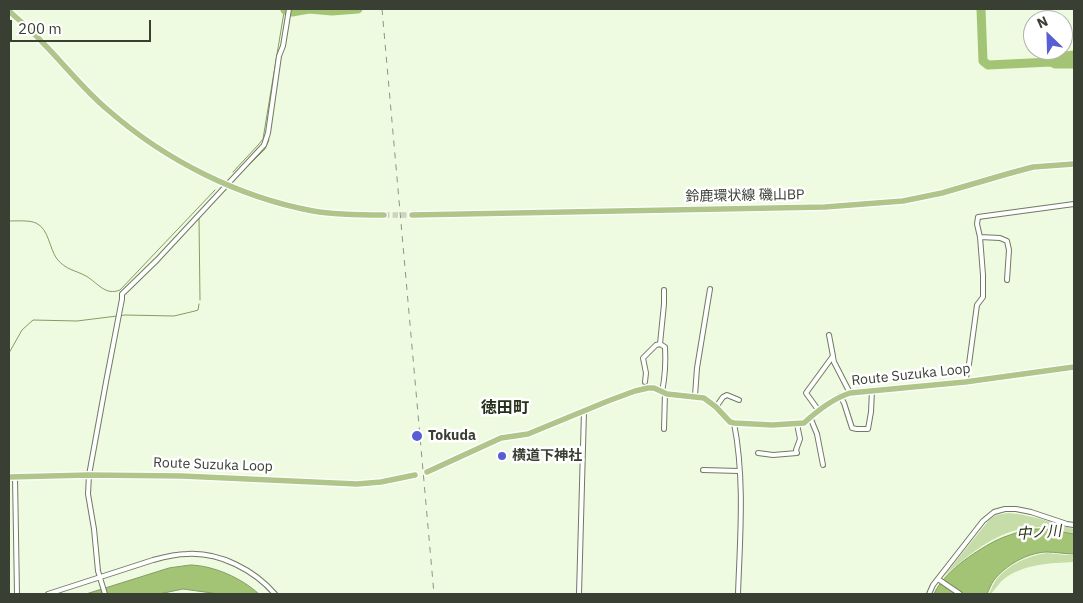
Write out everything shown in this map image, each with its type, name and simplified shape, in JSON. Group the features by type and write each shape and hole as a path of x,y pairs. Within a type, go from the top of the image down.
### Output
{"main road":[{"path":"9,11 43,42 85,89 107,110 153,144 202,172 242,191 313,211 384,215"},
{"name":"鈴鹿環状線 磯山BP","path":"412,215 825,207 903,201 942,194 1033,167 1074,164"},
{"name":"Route Suzuka Loop","path":"734,423 772,425 804,423 840,396 850,393 965,382 1074,367"},
{"path":"427,472 501,438 528,434 635,391 648,388 654,388 678,396 704,398 734,423"},
{"name":"Route Suzuka Loop","path":"12,477 90,475 182,476 357,484 381,482 415,475"}],"street":[{"path":"105,594 99,578 88,494 122,294 157,260 262,148 267,138 279,56 283,46 290,9"},
{"path":"965,382 977,304 983,297 978,217 1074,204"},
{"path":"980,237 1000,238 1007,241 1009,250 1007,280"},
{"path":"695,396 697,368 710,289"},
{"path":"660,344 664,290"},
{"path":"829,335 834,362 850,393"},
{"path":"645,382 646,373 643,358 660,344"},
{"path":"660,344 664,347 666,369 664,429"},
{"path":"818,411 806,393 833,356"},
{"path":"840,396 852,428 868,429 872,390"},
{"path":"716,407 723,397 727,395 739,400"},
{"path":"579,594 584,411"},
{"path":"810,417 817,434 823,465"},
{"path":"734,423 742,487 738,594"},
{"path":"758,453 773,456 796,453 800,439 797,424"},
{"path":"703,470 739,471"},
{"path":"12,477 16,534 17,594"},
{"path":"929,594 938,579 983,521 994,512 1016,509 1074,525"},
{"path":"9,535 16,534"},
{"path":"48,594 165,557 194,554 231,562 255,576 275,594"},
{"path":"938,579 960,594"}],"shaded area":[{"path":"1008,513 1041,519 1074,529 1074,533 1040,527 1012,531 977,550 944,576 989,520 996,515"},
{"path":"1047,553 1074,555 1074,562 1037,565 1020,570 1004,579 989,594 996,580 1007,569 1032,556"}],"water":[{"name":"中ノ川","path":"1028,529 1046,529 1074,534 1074,554 1046,552 1024,557 999,575 987,594 934,594 944,578 969,557 995,541"},
{"path":"191,565 218,570 244,583 259,594 219,594 183,589 159,594 86,594 169,568"}],"waterway":[{"path":"285,10 292,12 309,9 332,11 358,9"},
{"path":"981,9 983,61 988,65 1051,62 1055,64 1074,64"},
{"path":"233,172 263,139 285,10"},
{"path":"1051,62 1065,56 1074,55"},
{"path":"241,173 265,149 269,140"},
{"path":"9,221 30,221 36,223 44,230 54,255 60,263 86,276 102,288 115,291 120,290 215,190"},
{"path":"199,218 200,300"},
{"path":"9,353 22,330 33,320 77,321 125,315 174,316 198,310 199,304"}],"tunnel":[{"path":"384,215 412,215"}],"railway":[{"path":"382,9 434,594"}],"place":[{"name":"Tokuda","path":"417,436"},
{"name":"横道下神社","path":"502,456"}],"district":[{"name":"徳田町","path":"505,408"}]}
